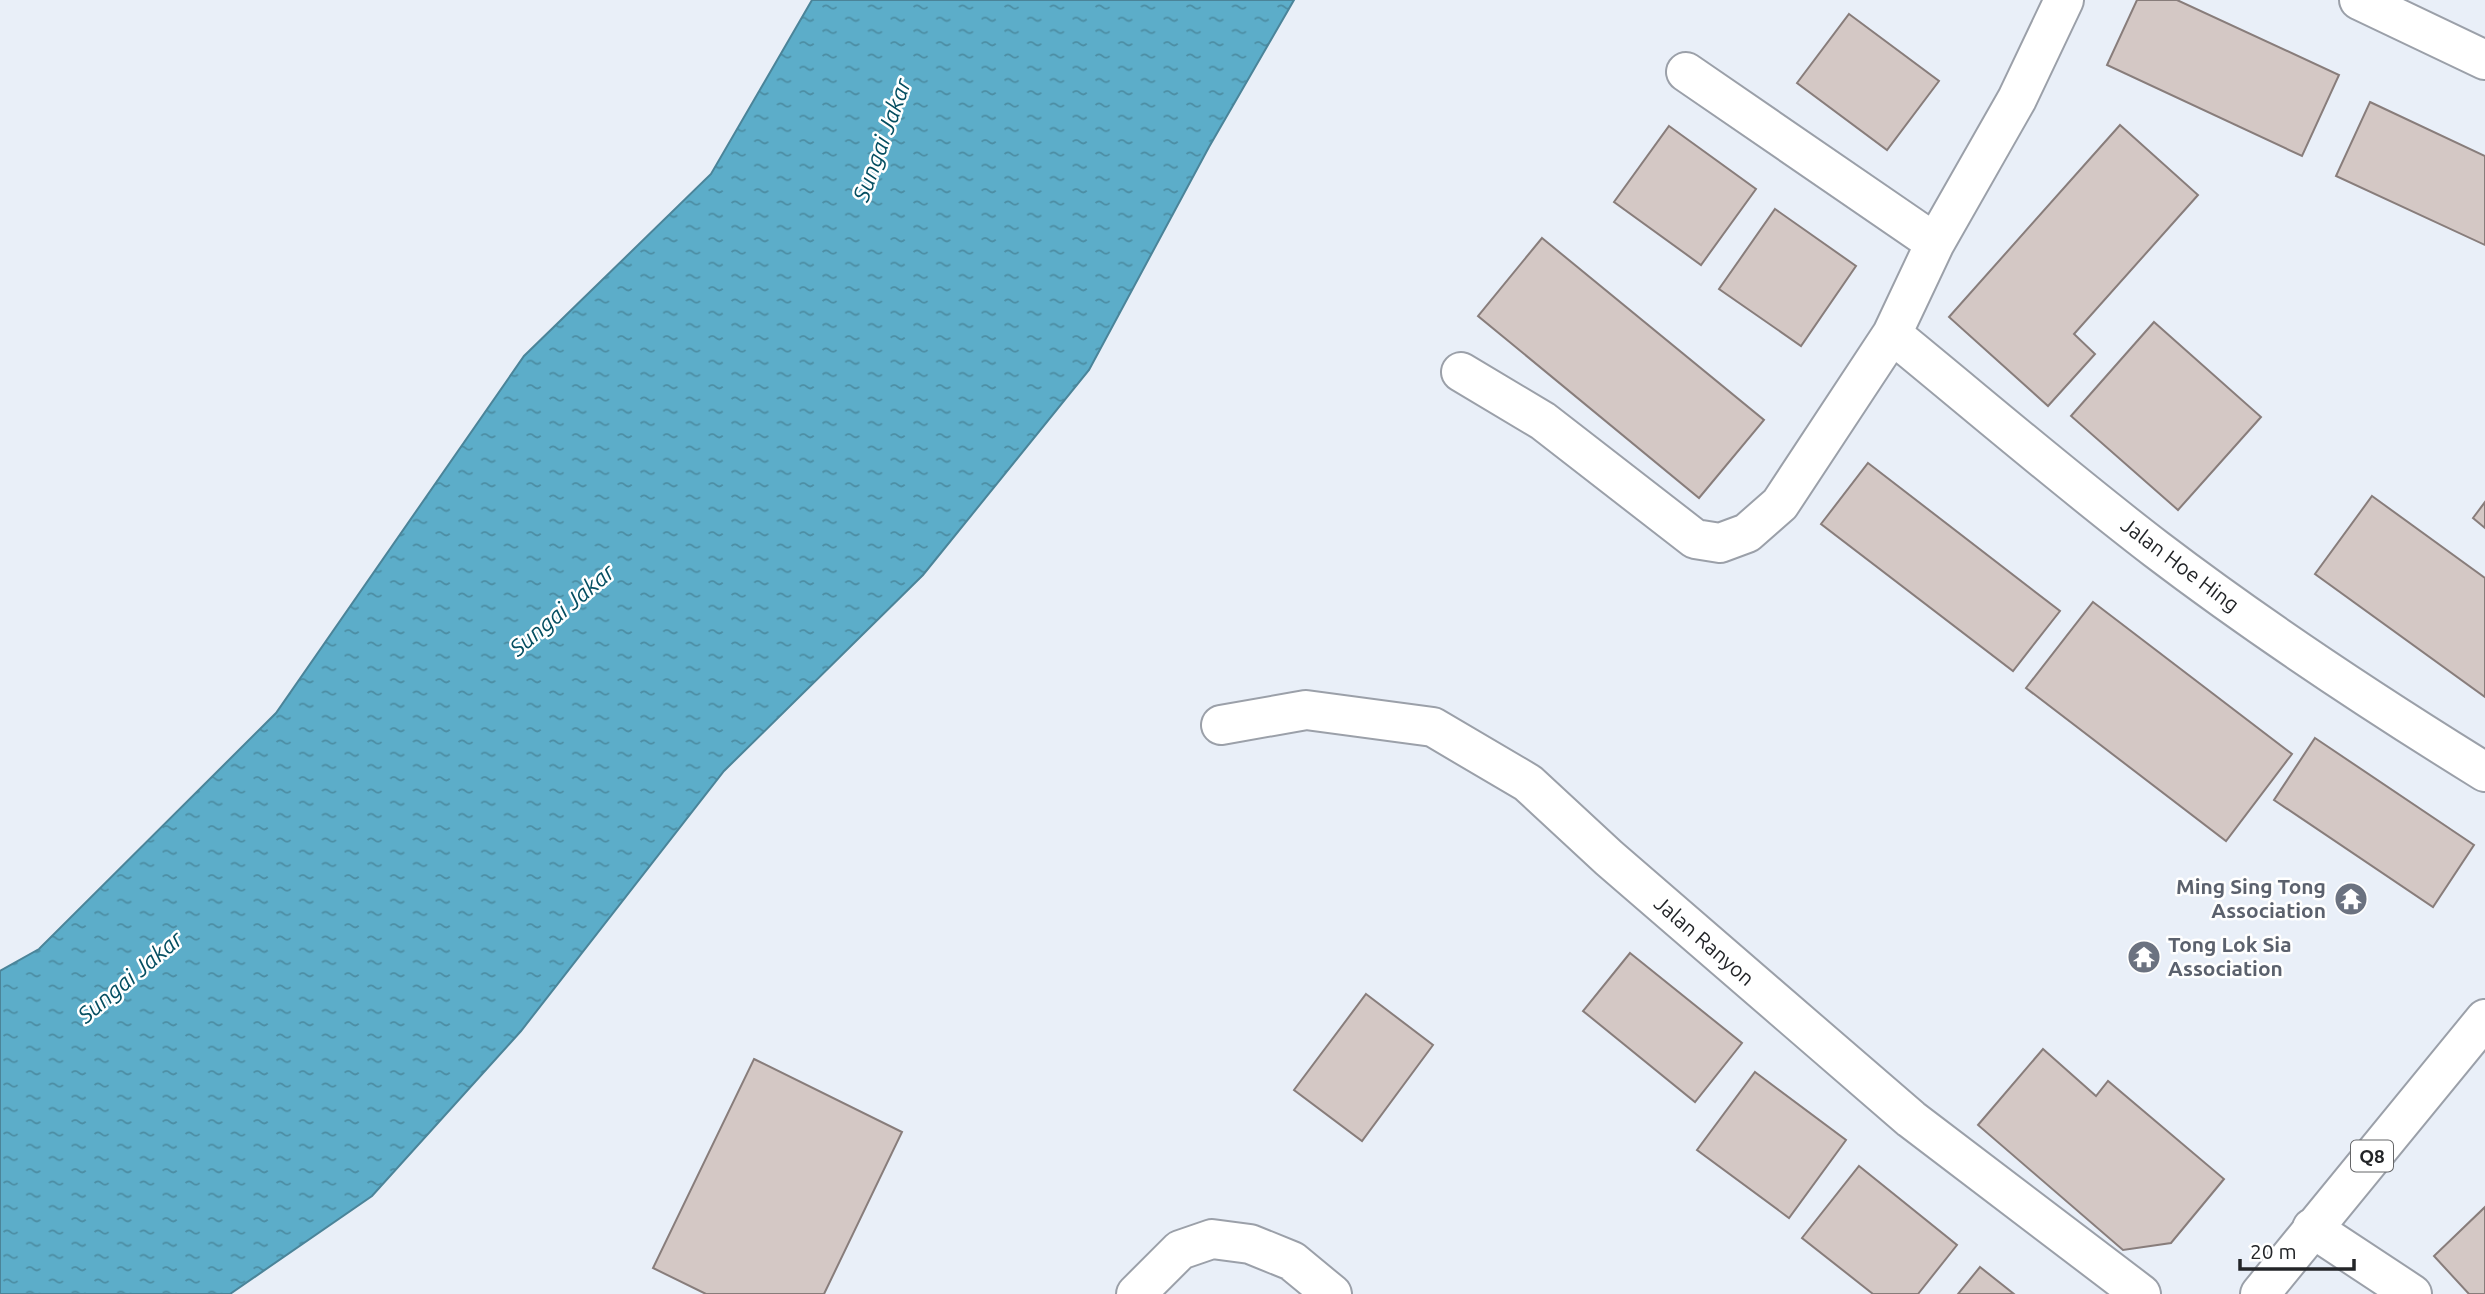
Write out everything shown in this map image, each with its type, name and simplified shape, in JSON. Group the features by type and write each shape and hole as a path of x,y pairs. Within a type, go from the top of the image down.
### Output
{"street":[{"path":"1461,372 1543,421 1695,539 1720,543 1747,533 1780,504 1892,334 1936,243 2018,99 2064,0"},
{"path":"2359,0 2485,60"},
{"path":"1686,72 1936,243"},
{"name":"Jalan Hoe Hing","path":"1892,334 2156,548 2298,651 2400,720 2485,772"},
{"name":"Jalan Ranyon","path":"1221,725 1306,710 1433,727 1528,783 1609,859 1911,1119 2141,1294"},
{"name":"Q8","path":"2260,1294 2485,1020"},
{"path":"2312,1228 2413,1294"},
{"path":"1136,1294 1180,1250 1212,1239 1250,1244 1292,1261 1332,1294"}],"water":[{"name":"Sungai Jakar","path":"812,0 1294,0 1209,147 1089,370 923,575 724,771 521,1031 372,1196 230,1294 0,1294 0,971 39,949 276,713 524,356 711,174"}],"building":[{"path":"2137,0 2177,0 2339,75 2302,156 2107,65"},
{"path":"1849,14 1939,81 1887,150 1797,83"},
{"path":"2370,102 2485,156 2485,245 2336,176"},
{"path":"2120,125 2198,195 2074,334 2095,354 2048,406 1949,317"},
{"path":"1669,126 1756,189 1701,265 1614,202"},
{"path":"1775,209 1856,266 1801,346 1719,289"},
{"path":"1542,238 1764,420 1699,498 1478,316"},
{"path":"2154,322 2261,417 2178,510 2071,416"},
{"path":"1868,463 2060,611 2013,671 1821,524"},
{"path":"2372,496 2485,578 2485,697 2315,574"},
{"path":"2485,502 2485,528 2473,518"},
{"path":"2093,602 2292,754 2226,841 2026,688"},
{"path":"2315,738 2474,845 2433,907 2274,800"},
{"path":"1630,953 1742,1043 1695,1102 1583,1011"},
{"path":"1366,994 1433,1045 1362,1141 1294,1090"},
{"path":"2043,1049 2096,1096 2108,1081 2224,1179 2171,1243 2123,1250 1978,1125"},
{"path":"754,1059 902,1132 824,1294 706,1294 653,1268"},
{"path":"1755,1072 1846,1140 1789,1218 1697,1150"},
{"path":"1859,1166 1957,1245 1918,1294 1873,1294 1802,1238"},
{"path":"2485,1207 2485,1294 2469,1294 2434,1256"},
{"path":"1980,1267 2014,1294 1958,1294"}],"place":[{"name":"Ming Sing Tong Association","path":"2351,899"},
{"name":"Tong Lok Sia Association","path":"2144,957"}]}
